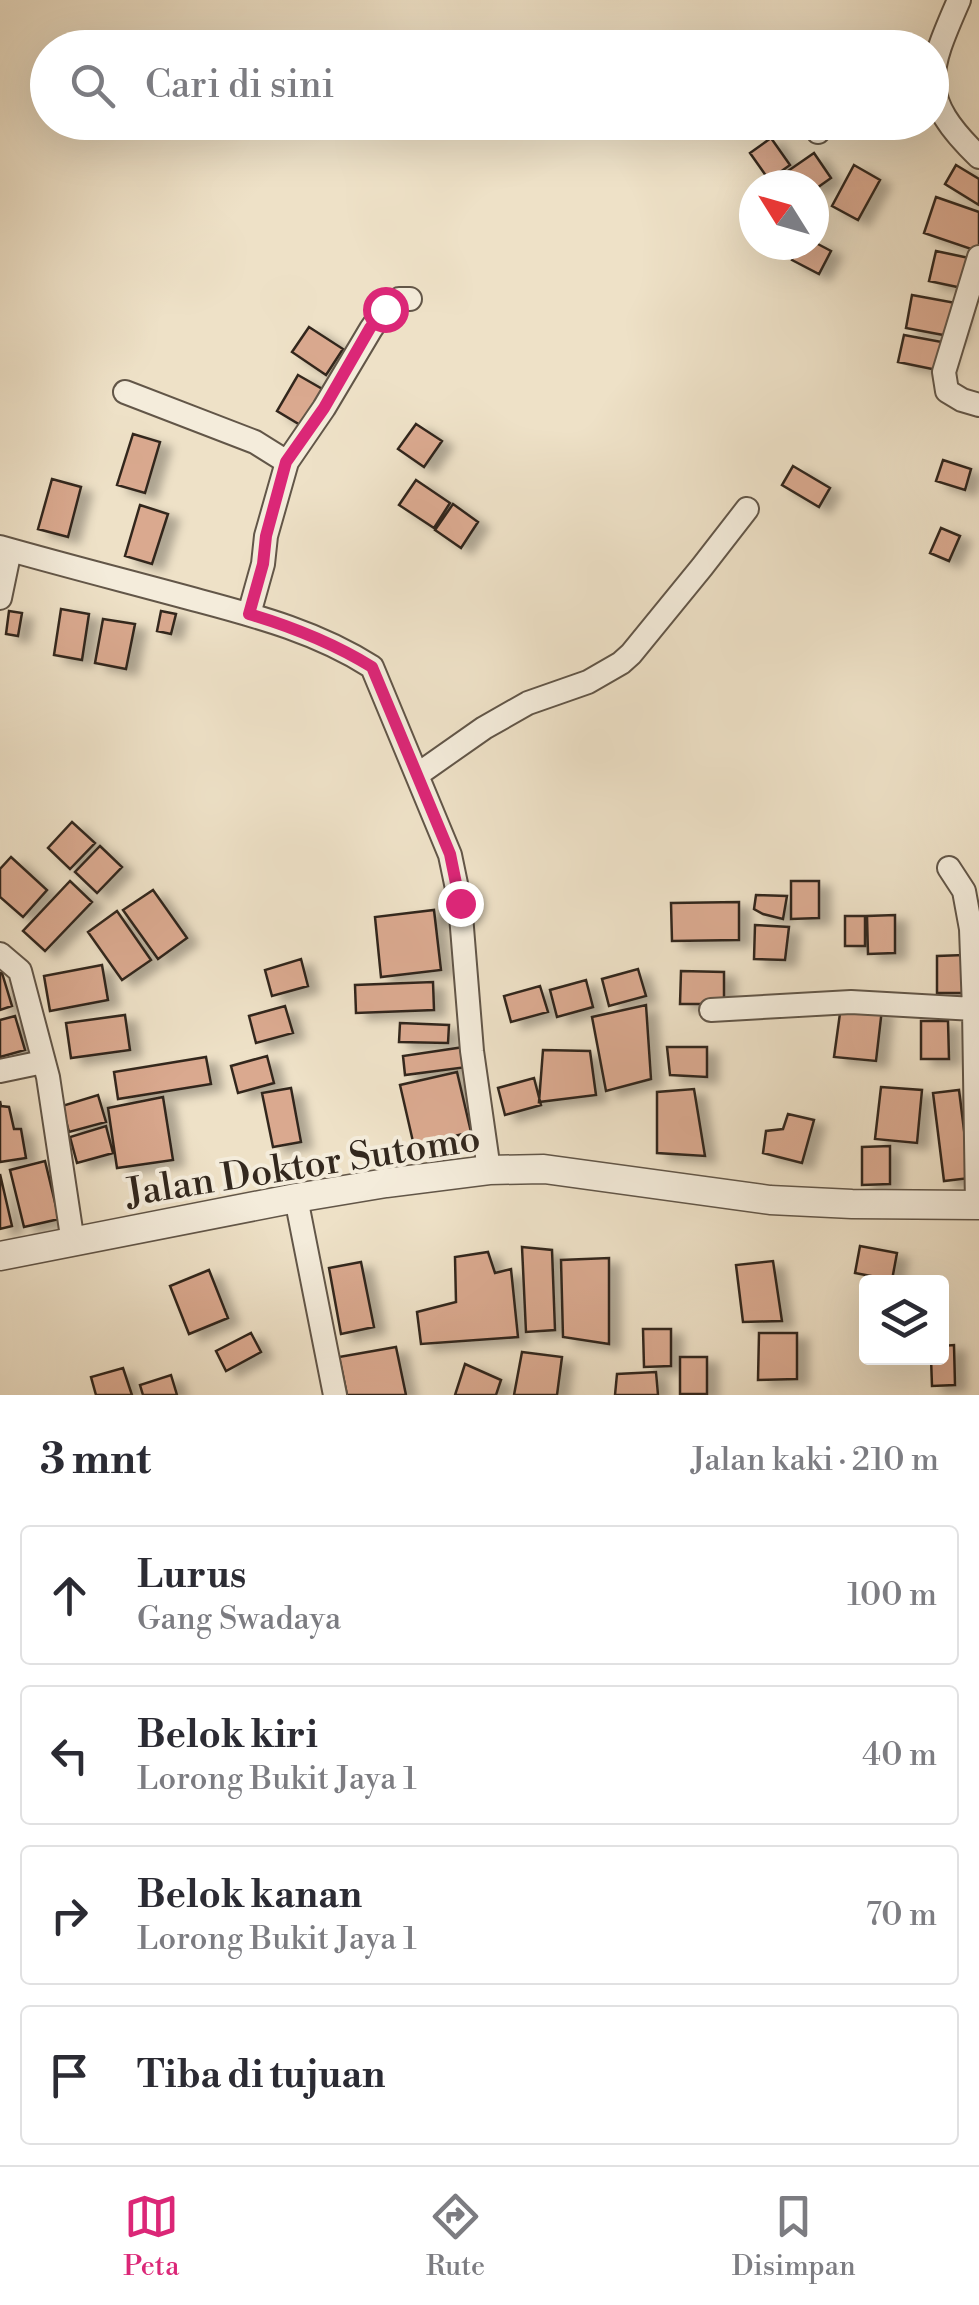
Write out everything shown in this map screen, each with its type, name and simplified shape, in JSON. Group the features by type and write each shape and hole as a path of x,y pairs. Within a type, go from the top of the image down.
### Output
{"street":[{"path":"946,30 959,0"},
{"path":"949,123 979,157"},
{"path":"979,257 944,372 946,391 979,404"},
{"path":"249,614 286,462 385,309 399,299 410,298"},
{"path":"125,392 255,442 286,462"},
{"path":"417,775 484,728 528,704 588,682 621,664 694,578 746,508"},
{"path":"0,598 5,549 249,614 311,634 372,667 450,854 460,903 472,1051 489,1170"},
{"path":"949,868 964,891 971,929 978,1205"},
{"path":"0,954 20,971 48,1077 74,1243"},
{"path":"711,1010 851,1002 974,1009"},
{"path":"0,1071 43,1062"},
{"name":"Jalan Doktor Sutomo","path":"0,1256 296,1198 489,1170 544,1169 770,1200 978,1205"},
{"path":"296,1198 335,1395"}],"building":[{"path":"772,140 790,165 783,170 762,170 750,153"},
{"path":"814,153 826,170 789,170"},
{"path":"854,165 880,180 858,220 832,206"},
{"path":"956,165 979,179 979,205 945,184"},
{"path":"936,197 979,212 977,251 924,233"},
{"path":"936,251 969,258 962,288 929,281"},
{"path":"792,260 826,260 819,274"},
{"path":"912,295 961,304 954,337 906,328"},
{"path":"309,327 343,349 326,375 292,352"},
{"path":"904,335 947,343 942,371 898,362"},
{"path":"298,375 324,390 302,426 277,411"},
{"path":"416,424 442,441 424,467 398,449"},
{"path":"133,434 160,442 145,493 117,485"},
{"path":"943,460 971,469 965,490 936,481"},
{"path":"793,466 830,488 819,507 782,485"},
{"path":"52,479 81,487 68,537 38,529"},
{"path":"416,480 450,503 434,528 399,505"},
{"path":"453,504 478,522 461,548 435,530"},
{"path":"140,505 168,514 152,564 125,556"},
{"path":"941,528 960,536 949,561 930,553"},
{"path":"61,609 89,614 82,660 54,655"},
{"path":"9,611 22,613 18,636 6,634"},
{"path":"161,611 176,614 171,634 157,631"},
{"path":"103,619 135,624 126,669 95,663"},
{"path":"72,822 95,843 70,869 48,848"},
{"path":"100,846 122,867 97,893 75,872"},
{"path":"11,857 47,890 23,917 0,897 0,869"},
{"path":"70,881 92,902 45,951 23,931"},
{"path":"791,881 819,881 819,918 791,919"},
{"path":"153,890 187,938 158,959 123,910"},
{"path":"756,895 787,896 783,919 754,909"},
{"path":"739,902 739,940 672,941 671,903"},
{"path":"434,910 441,970 381,977 375,917"},
{"path":"117,911 151,960 122,980 88,932"},
{"path":"895,915 895,953 868,954 867,916"},
{"path":"845,916 865,916 865,946 845,946"},
{"path":"755,925 789,927 785,960 754,959"},
{"path":"964,955 964,993 937,993 937,956"},
{"path":"301,959 308,986 272,996 265,970"},
{"path":"102,965 108,1000 50,1011 44,976"},
{"path":"638,969 646,996 609,1006 602,979"},
{"path":"681,971 724,972 724,1004 680,1004"},
{"path":"0,973 12,1006 0,1010"},
{"path":"586,980 593,1007 557,1017 550,990"},
{"path":"433,982 434,1010 356,1013 355,985"},
{"path":"540,986 548,1012 511,1022 504,996"},
{"path":"646,1005 651,1079 606,1091 592,1017"},
{"path":"285,1006 293,1033 256,1043 249,1016"},
{"path":"841,1006 882,1009 876,1061 834,1057"},
{"path":"125,1015 130,1050 71,1058 66,1023"},
{"path":"15,1016 25,1050 0,1057 0,1020"},
{"path":"921,1021 948,1021 949,1059 921,1059"},
{"path":"400,1023 449,1025 448,1043 399,1042"},
{"path":"464,1047 467,1067 405,1075 403,1056"},
{"path":"667,1047 707,1047 707,1077 670,1075"},
{"path":"543,1050 590,1051 596,1095 539,1102"},
{"path":"267,1056 274,1083 238,1093 231,1066"},
{"path":"206,1057 211,1084 118,1099 114,1072"},
{"path":"457,1072 471,1132 414,1146 400,1085"},
{"path":"534,1078 541,1105 505,1115 498,1088"},
{"path":"881,1087 922,1090 917,1143 875,1139"},
{"path":"291,1088 301,1142 273,1147 262,1093"},
{"path":"694,1089 705,1156 657,1153 657,1092"},
{"path":"959,1090 970,1178 944,1181 933,1093"},
{"path":"98,1095 106,1122 69,1132 62,1106"},
{"path":"163,1097 173,1160 117,1168 108,1108"},
{"path":"0,1101 1,1106 9,1107 14,1129 21,1129 26,1158 0,1162"},
{"path":"788,1114 814,1120 802,1163 763,1153 766,1131 783,1129"},
{"path":"106,1126 113,1153 77,1163 70,1137"},
{"path":"890,1146 890,1184 862,1185 862,1147"},
{"path":"45,1161 59,1219 24,1227 10,1170"},
{"path":"0,1174 12,1226 0,1229"},
{"path":"860,1246 897,1253 893,1275 855,1273"},
{"path":"522,1247 552,1250 555,1330 526,1332"},
{"path":"488,1252 495,1273 511,1269 518,1337 421,1344 417,1312 456,1302 455,1257"},
{"path":"609,1258 609,1344 563,1337 561,1260"},
{"path":"773,1261 782,1321 743,1322 736,1265"},
{"path":"361,1262 374,1327 341,1334 329,1268"},
{"path":"209,1270 228,1318 189,1334 170,1286"},
{"path":"643,1329 671,1329 671,1366 644,1367"},
{"path":"251,1333 261,1352 226,1371 216,1351"},
{"path":"759,1333 797,1333 797,1379 758,1380"},
{"path":"949,1345 954,1345 955,1385 932,1386 931,1365 949,1365"},
{"path":"396,1347 406,1395 347,1395 339,1357"},
{"path":"522,1352 562,1357 557,1395 514,1395"},
{"path":"680,1357 707,1357 707,1394 680,1394"},
{"path":"465,1364 501,1380 496,1395 455,1395"},
{"path":"123,1368 132,1395 96,1395 91,1377"},
{"path":"656,1372 658,1395 615,1395 617,1374"},
{"path":"171,1375 177,1395 143,1395 140,1385"}],"route":[{"path":"385,309 286,462 249,614 311,634 372,667 450,854 460,903"}]}
